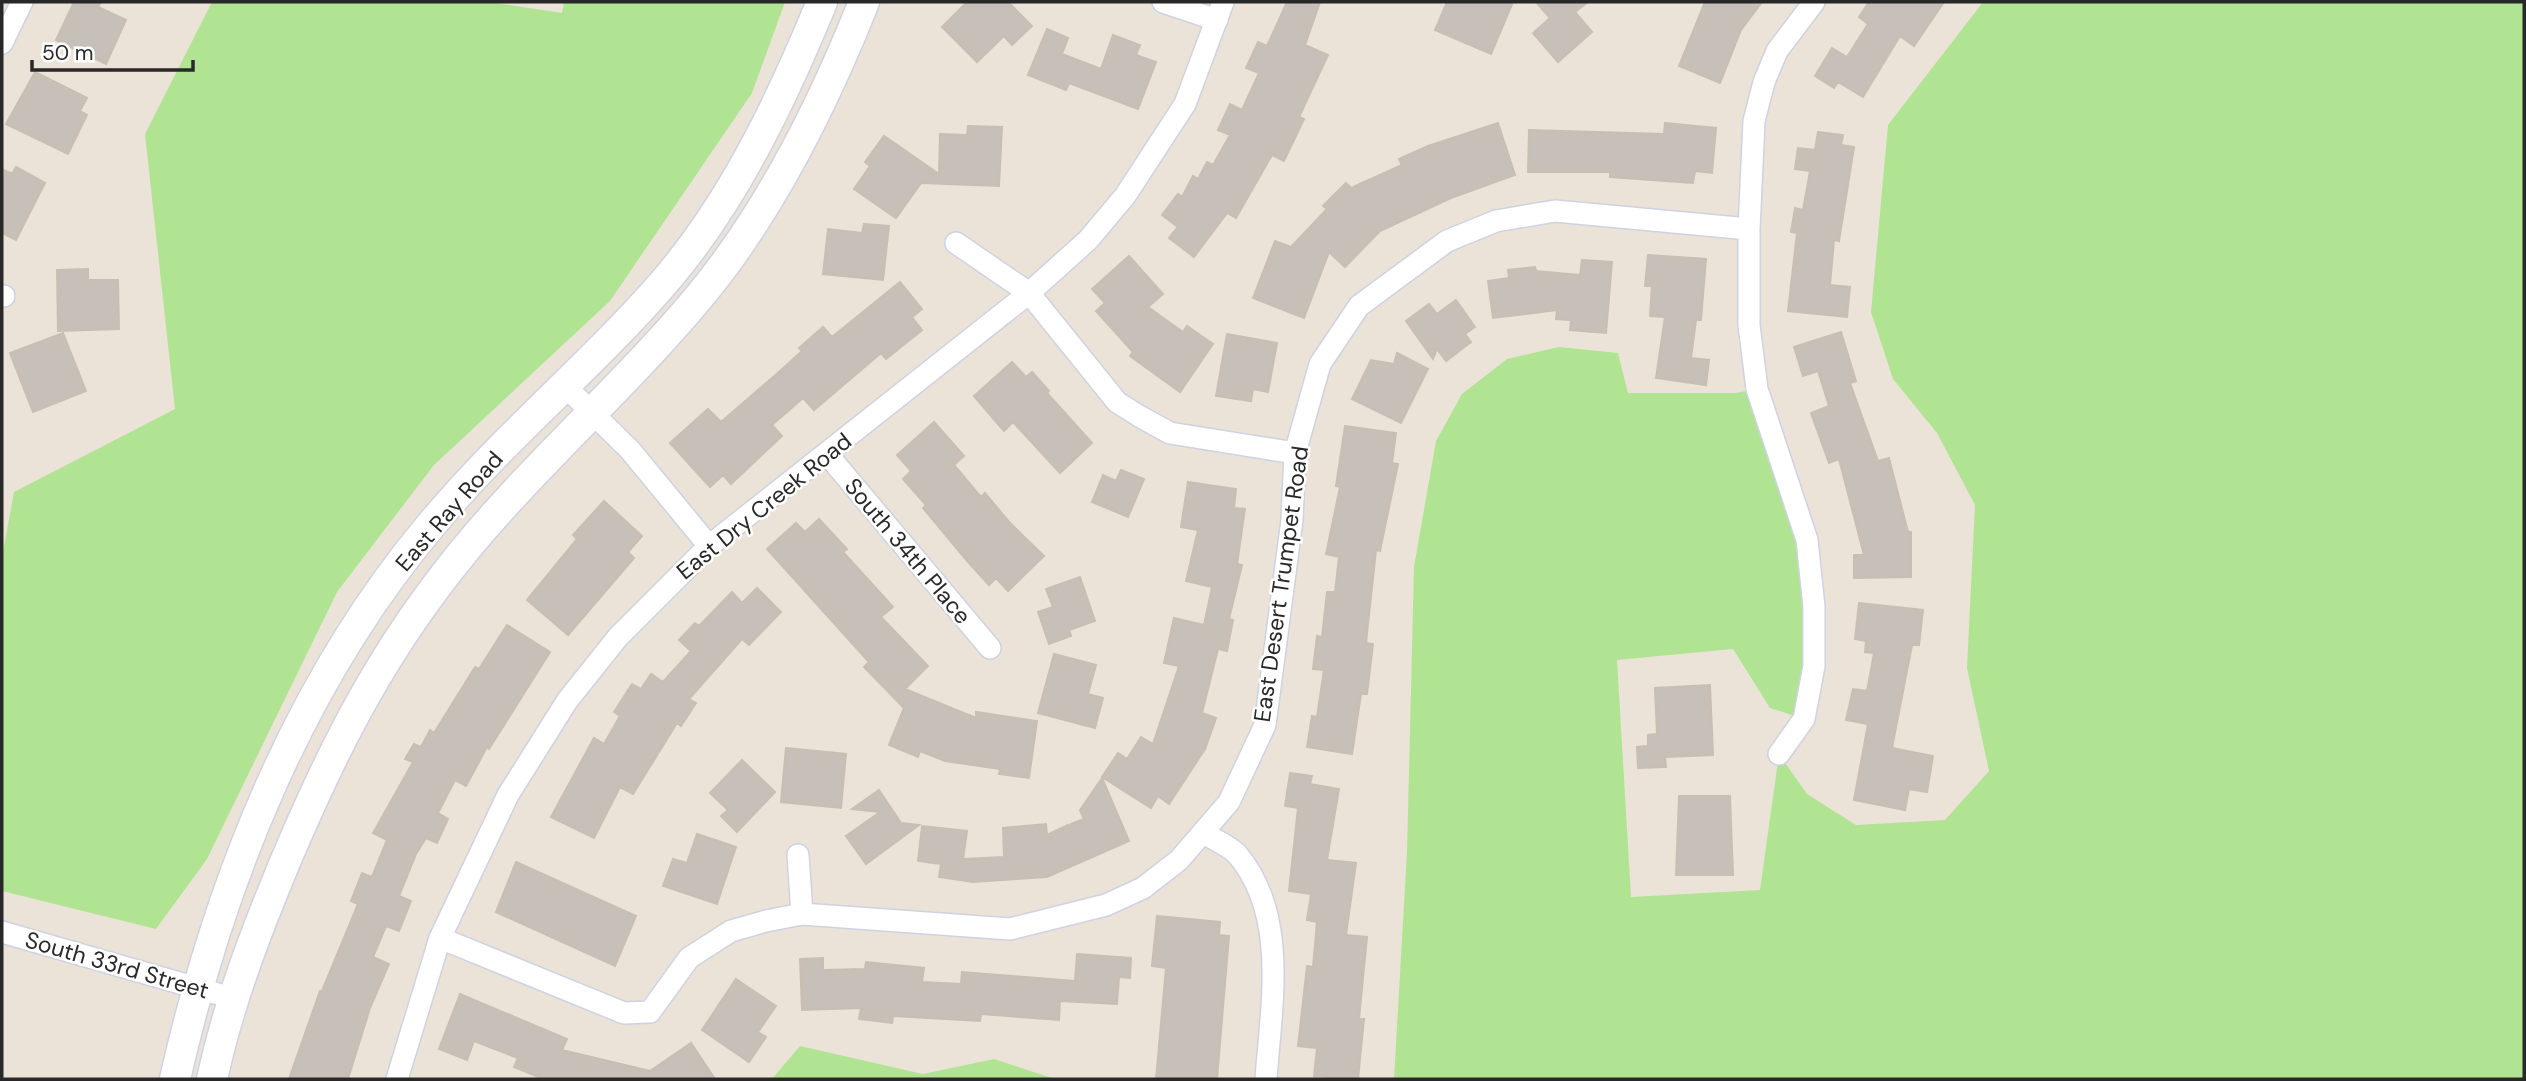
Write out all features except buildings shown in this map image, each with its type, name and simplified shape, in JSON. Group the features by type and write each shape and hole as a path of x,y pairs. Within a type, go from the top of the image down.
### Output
{"main road":[{"name":"East Ray Road","path":"175,1079 198,988 220,919 271,788 329,671 430,525 668,278 761,139 822,2"},
{"name":"East Ray Road","path":"212,1079 232,998 250,943 316,789 349,722 391,647 465,550 510,497 593,414 701,295 752,225 796,150 864,2"}],"street":[{"path":"2,43 22,2"},
{"path":"1163,2 1220,11"},
{"path":"1779,754 1804,719 1814,666 1814,607 1807,540 1757,389 1748,325 1754,121 1764,82 1777,51 1814,2"},
{"name":"East Dry Creek Road","path":"397,1079 440,938 508,795 566,701 618,637 709,546 1029,293 1088,240 1125,196 1185,104 1220,11"},
{"name":"East Desert Trumpet Road","path":"440,938 624,1013 650,1012 689,958 731,931 802,914 1010,929 1107,905 1143,888 1179,860 1205,834 1229,802 1265,725 1292,520 1296,453 1320,364 1359,306 1447,241 1496,221 1555,211 1749,229"},
{"path":"956,243 1029,293 1117,401 1139,416 1170,433 1296,453"},
{"path":"565,385 630,450 709,546"},
{"name":"South 34th Place","path":"827,454 990,648"},
{"path":"1205,834 1236,853 1265,900 1274,968 1266,1079"},
{"path":"798,855 802,914"},
{"name":"South 33rd Street","path":"2,933 232,998"}],"green space":[{"path":"212,2 489,2 562,13 564,2 785,2 752,93 610,301 434,465 337,592 207,859 156,929 2,891 2,558 14,492 175,409 145,134"},
{"path":"1983,2 2524,2 2524,1079 1394,1079 1407,852 1414,567 1436,441 1462,394 1507,359 1559,347 1618,353 1628,393 1736,393 1757,389 1807,540 1804,719 1770,708 1733,649 1617,660 1631,897 1760,890 1779,754 1807,794 1856,825 1945,820 1989,771 1967,668 1975,505 1937,433 1893,379 1871,312 1888,125"},
{"path":"800,1046 923,1074 994,1059 1055,1079 772,1079"}]}
